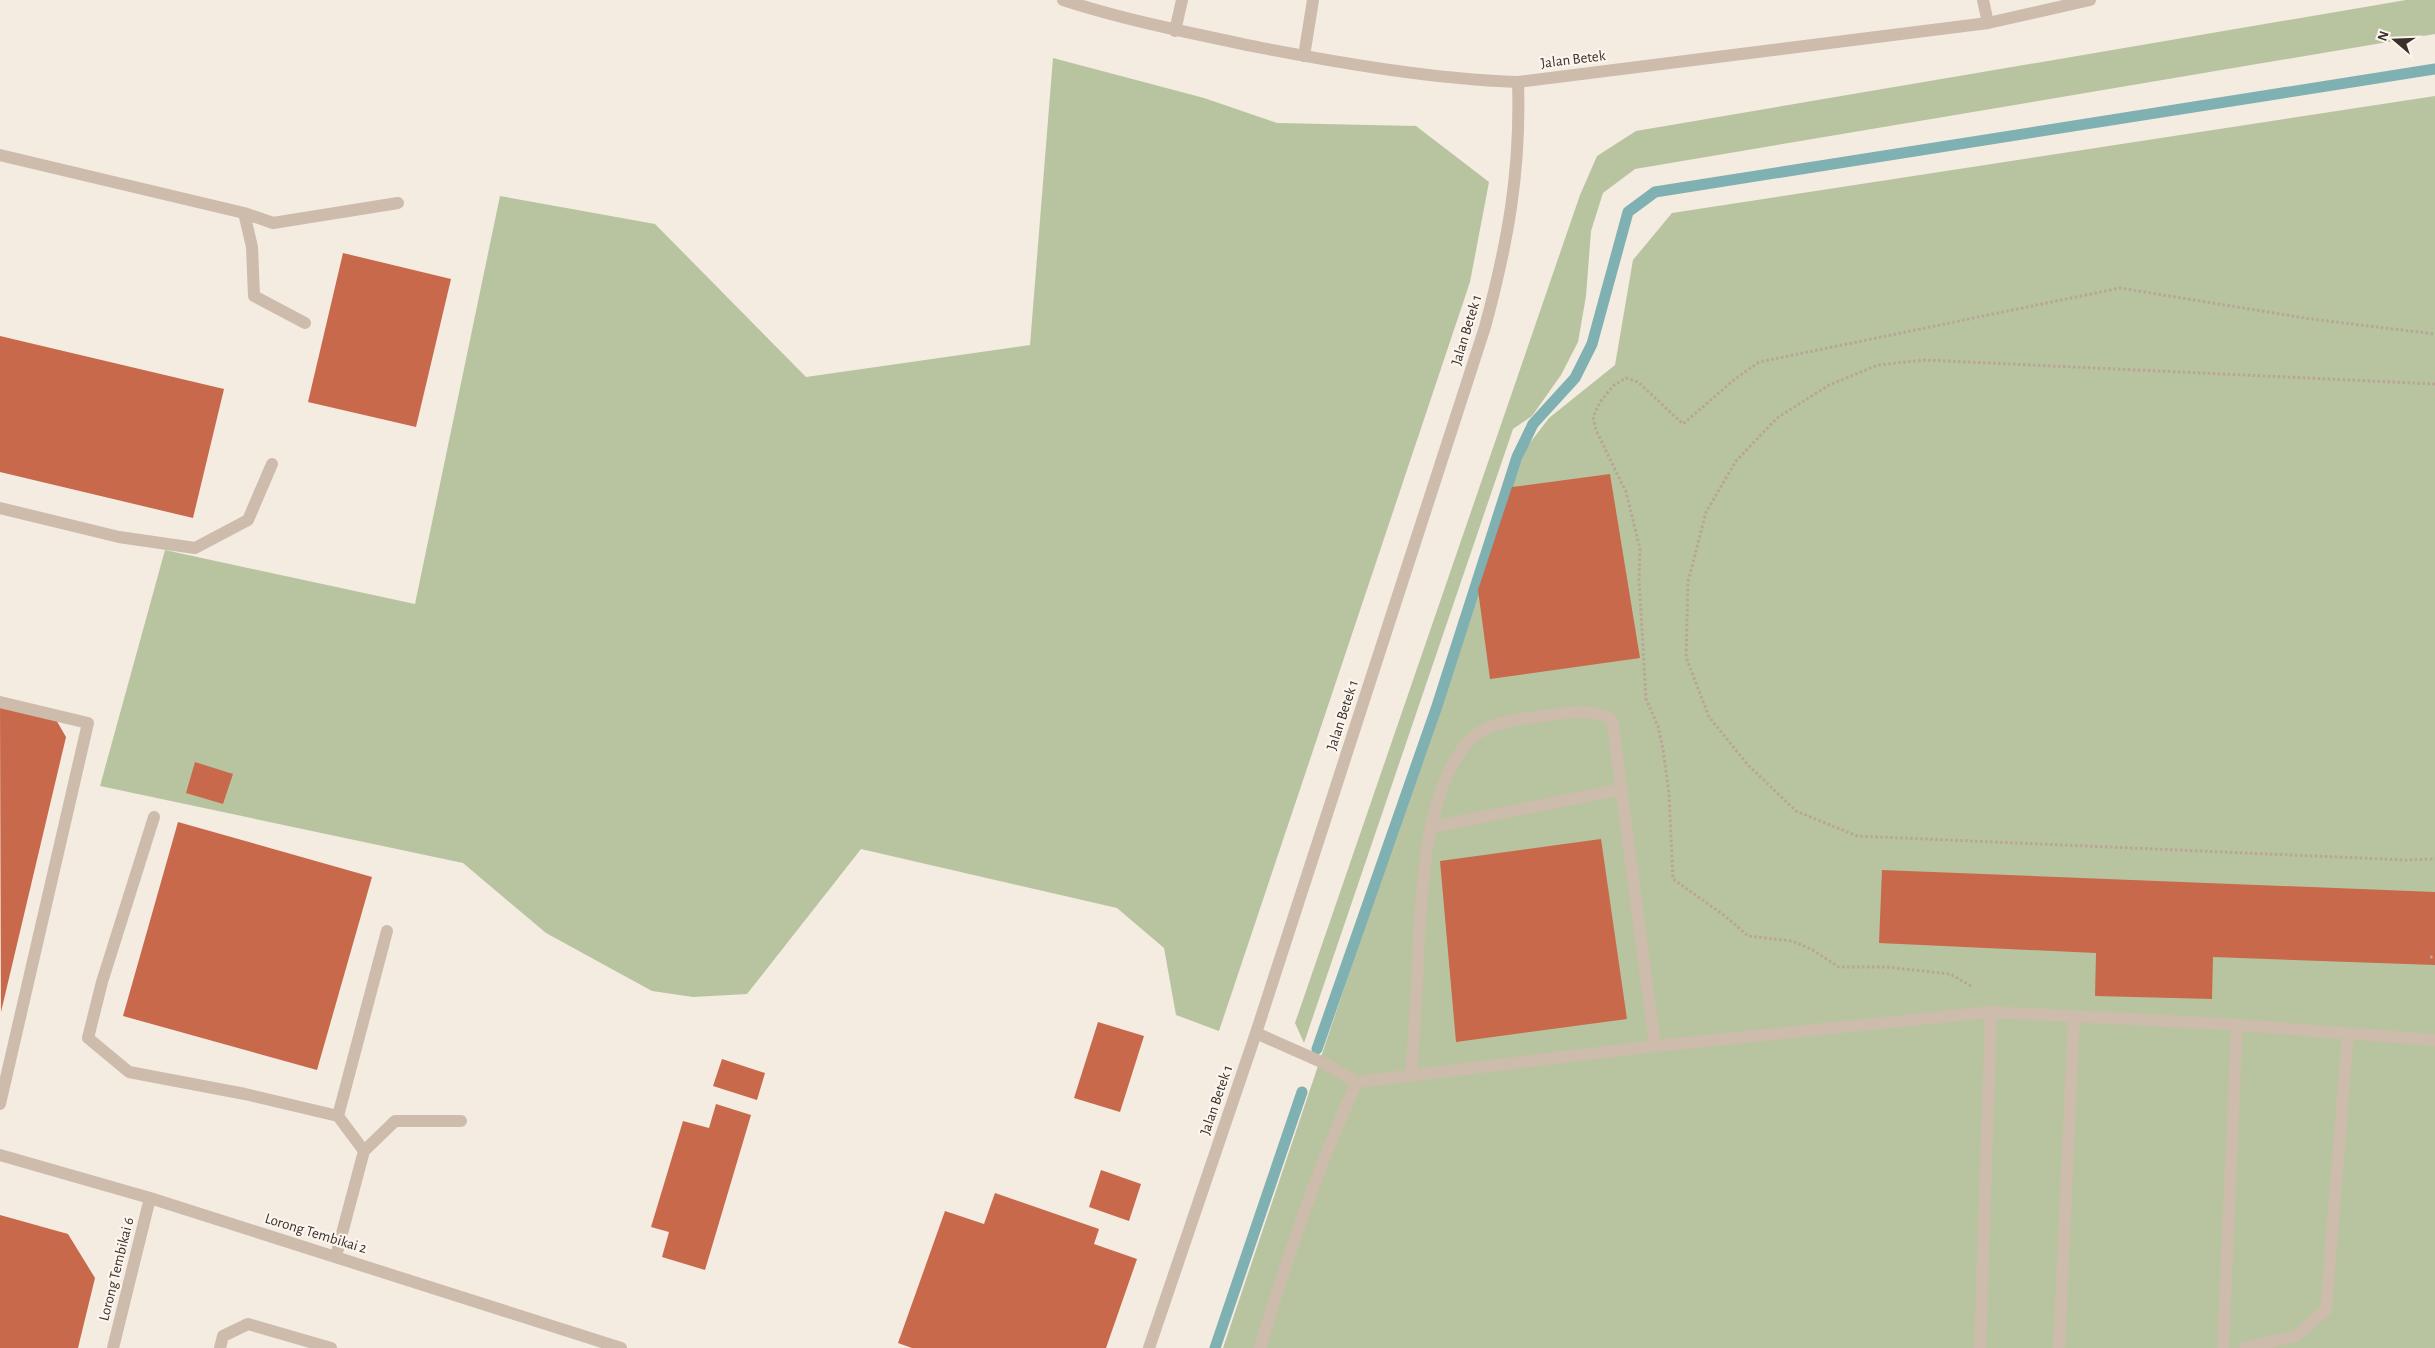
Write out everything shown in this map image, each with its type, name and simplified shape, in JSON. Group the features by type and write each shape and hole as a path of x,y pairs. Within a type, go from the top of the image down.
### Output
{"street":[{"name":"Jalan Betek","path":"1063,0 1175,31 1304,56 1480,80 1518,82 1988,22 2090,0"},
{"path":"1175,31 1182,0"},
{"path":"1304,56 1313,0"},
{"path":"1983,0 1988,22"},
{"name":"Jalan Betek 1","path":"1150,1348 1256,1033 1486,327 1511,218 1520,127 1518,82"},
{"path":"0,156 244,213 273,223 398,203"},
{"path":"244,213 252,247 254,296 305,323"},
{"path":"0,508 119,537 195,548 248,520 272,464"},
{"path":"0,702 88,723 0,1104"},
{"path":"1411,1076 1421,912 1436,803 1453,764 1468,742 1484,730 1517,719 1554,714 1596,713 1611,719 1616,741 1655,1046"},
{"path":"1432,826 1622,790"},
{"path":"154,817 102,982 88,1038 129,1072 244,1094 338,1116 364,1151"},
{"path":"338,1116 387,931"},
{"path":"1256,1033 1326,1064 1357,1082 1655,1046 1991,1012 2237,1025 2435,1040"},
{"path":"1980,1348 1991,1012"},
{"path":"2058,1348 2074,1016"},
{"path":"2223,1348 2237,1025"},
{"path":"2245,1348 2296,1336 2326,1310 2348,1033"},
{"path":"1260,1348 1307,1200 1334,1131 1357,1082"},
{"path":"336,1256 364,1151 395,1120 461,1121"},
{"name":"Lorong Tembikai 2","path":"0,1155 150,1198 621,1348"},
{"name":"Lorong Tembikai 6","path":"114,1348 150,1198"},
{"path":"220,1348 223,1336 248,1324 332,1348"}],"path":[{"path":"1991,1012 1975,989 1950,974 1887,967 1839,967 1811,949 1792,941 1748,936 1725,916 1673,879 1669,794 1663,749 1658,726 1646,700 1639,579 1640,549 1626,492 1596,430 1593,417 1600,402 1614,385 1626,378 1638,382 1683,424 1735,379 1759,362 2120,288 2311,319 2435,334"},
{"path":"2435,384 1925,360 1878,365 1828,385 1777,418 1736,461 1703,520 1688,582 1686,657 1709,717 1748,765 1796,811 1857,836 2406,860 2435,859"}],"green space":[{"path":"2406,0 2435,0 2435,34 1635,169 1603,193 1591,231 1586,296 1578,342 1561,375 1532,416 1513,429 1304,1043 1295,1023 1580,195 1597,156 1636,131"},
{"path":"1053,58 1204,98 1277,123 1416,126 1489,182 1470,282 1219,1031 1176,1015 1164,948 1117,908 861,849 747,994 693,997 652,991 546,933 463,863 100,786 165,550 415,604 500,196 655,224 806,377 1030,345"},
{"path":"2435,96 2435,1348 1223,1348 1526,448 1549,418 1615,365 1633,260 1672,213"}],"building":[{"path":"343,253 451,279 416,427 308,402"},
{"path":"0,336 224,389 193,518 0,472"},
{"path":"1610,474 1640,658 1490,679 1478,590 1512,487"},
{"path":"0,705 55,718 66,737 1,1012"},
{"path":"195,762 233,774 223,804 186,793"},
{"path":"178,822 372,877 317,1070 123,1016"},
{"path":"1601,839 1627,1019 1456,1042 1440,861"},
{"path":"1882,870 2435,892 2435,965 2213,957 2212,999 2095,996 2096,953 1879,943"},
{"path":"1098,1022 1144,1036 1120,1112 1074,1098"},
{"path":"722,1059 765,1073 757,1100 713,1086"},
{"path":"716,1104 751,1115 705,1270 662,1257 669,1232 651,1227 683,1121 709,1128"},
{"path":"1101,1170 1141,1184 1129,1221 1089,1207"},
{"path":"995,1193 1099,1229 1094,1244 1137,1259 1106,1348 912,1348 898,1343 945,1211 984,1224"},
{"path":"0,1215 68,1234 95,1278 78,1348 0,1348"}],"waterway":[{"path":"1317,1049 1437,706 1517,457 1533,424 1575,378 1592,344 1628,212 1655,192 2435,69"},
{"path":"1215,1348 1302,1092"}]}
